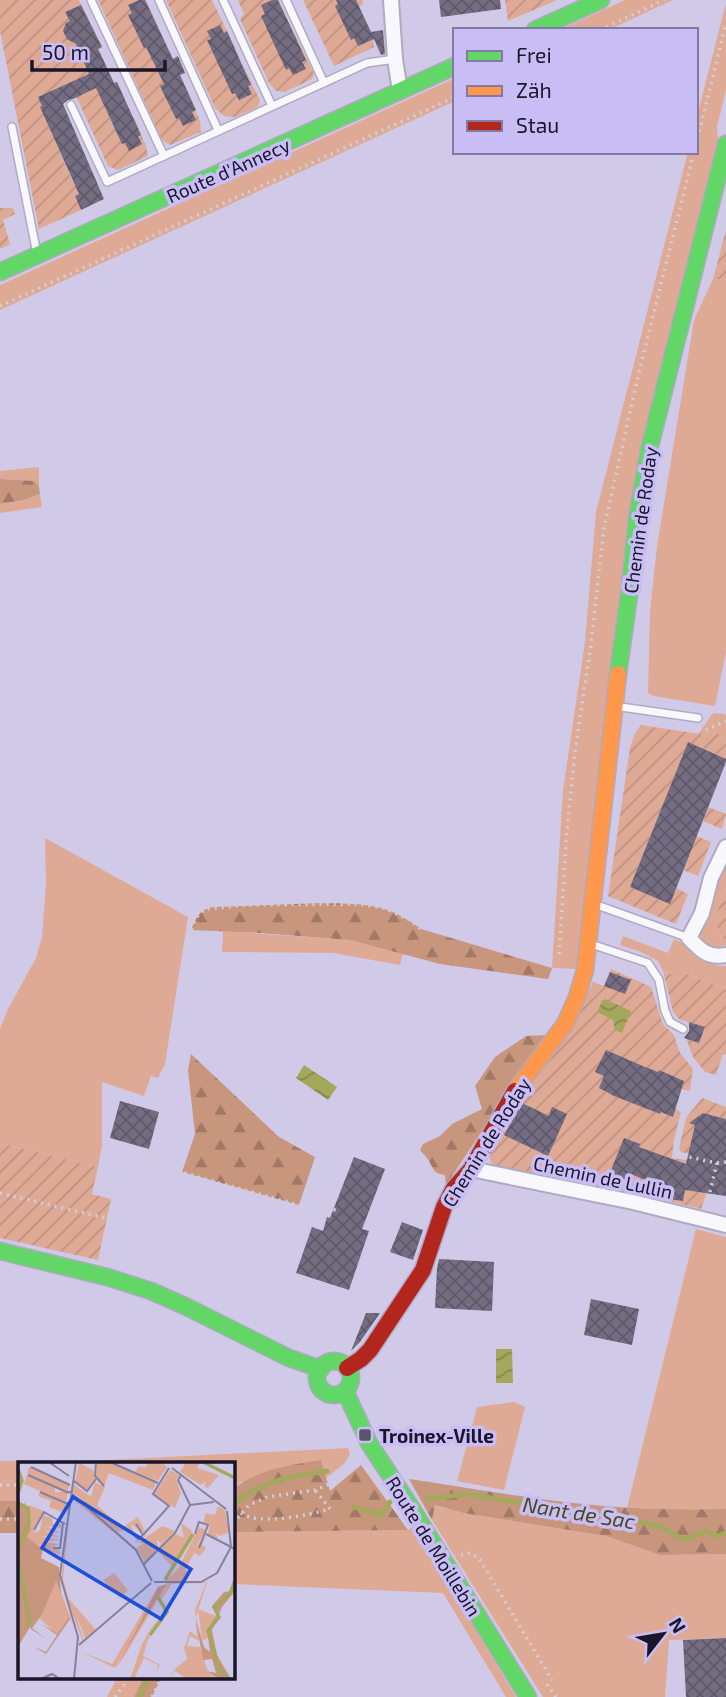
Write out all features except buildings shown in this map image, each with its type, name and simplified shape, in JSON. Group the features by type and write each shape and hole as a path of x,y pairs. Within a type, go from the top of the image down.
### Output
{"street":[{"path":"391,0 400,91"},
{"path":"539,28 601,0"},
{"name":"Route d'Annecy","path":"0,272 453,67"},
{"name":"Chemin de Roday","path":"347,1368 370,1350 422,1270 444,1207 454,1188 471,1169 516,1088 565,1024 577,997 584,970 593,903 613,706 637,518 649,450 726,144"},
{"path":"726,847 711,878 702,914 689,938 701,951 726,956"},
{"name":"Chemin de Lullin","path":"471,1169 633,1202 726,1225"},
{"path":"0,1251 107,1277 151,1291 289,1358 320,1369"},
{"path":"334,1362 347,1368 351,1377 345,1391 336,1395 323,1390 318,1378 320,1369 334,1362"},
{"name":"Route de Moillebin","path":"345,1391 369,1443 528,1697"}],"lane":[{"path":"91,0 164,156"},
{"path":"159,0 218,130"},
{"path":"223,0 272,106"},
{"path":"286,0 324,83"},
{"path":"71,105 107,182 368,63 395,59"},
{"path":"12,127 37,254"},
{"path":"613,706 698,718"},
{"path":"593,903 689,938"},
{"path":"587,942 648,963 659,980 670,1021 683,1029"}],"path":[{"path":"604,28 664,0"},
{"path":"698,137 726,23"},
{"path":"0,306 453,98"},
{"path":"559,954 567,830 604,528 639,372 694,154"},
{"path":"644,621 644,690 649,698 660,700"},
{"path":"694,705 726,714"},
{"path":"153,1163 184,1050 189,944 191,930 199,914 214,907 359,904 397,913 421,929"},
{"path":"683,1029 680,1039 698,1071 698,1094 682,1116 675,1154 717,1163 726,1162"},
{"path":"698,1094 726,1105"},
{"path":"115,1239 132,1157 299,1205 336,1210"},
{"path":"703,1219 717,1163"},
{"path":"0,1193 118,1221"},
{"path":"234,1520 249,1505 267,1497 315,1490 334,1482 358,1460 369,1443"},
{"path":"0,1485 18,1485"},
{"path":"241,1513 247,1518 258,1520 307,1515 330,1509 315,1490"},
{"path":"0,1519 18,1519"},
{"path":"446,1564 466,1553 477,1556 552,1680"},
{"path":"114,1697 127,1680"},
{"path":"152,1697 160,1680"},
{"path":"547,1684 556,1697"}],"shaded area":[{"path":"0,0 79,0 102,47 98,50 124,98 105,107 114,127 134,118 148,156 118,170 108,166 70,83 51,132 73,182 93,173 97,182 75,196 81,210 39,229 0,31"},
{"path":"98,0 146,0 200,121 201,132 170,145 162,140"},
{"path":"166,0 212,0 235,48 224,77 244,68 260,100 258,107 235,117 224,116 215,108"},
{"path":"238,0 278,0 314,74 312,79 285,92 276,91 269,83 240,19 244,14"},
{"path":"303,0 362,0 363,4 359,6 372,32 374,47 334,66"},
{"path":"505,0 557,0 508,21"},
{"path":"625,0 673,0 612,28 564,28"},
{"path":"726,3 726,90 717,126 718,141 648,422 576,969 552,968 563,790 585,642 596,512 687,154 698,154 698,112"},
{"path":"453,79 453,102 0,310 0,285"},
{"path":"0,208 13,208 15,214 3,220 10,244 0,249"},
{"path":"726,230 726,280 713,279"},
{"path":"713,279 726,280 726,652 715,706 648,693 650,611 657,546 694,320"},
{"path":"39,467 39,487 35,481 0,479 0,471"},
{"path":"40,494 42,507 0,513 0,504"},
{"path":"713,713 726,714 726,745 717,731 706,735 698,734"},
{"path":"641,725 706,735 717,731 726,745 726,759 688,743 630,887 669,903 676,888 688,894 676,924 608,896 630,748"},
{"path":"708,807 726,814 722,829 703,821"},
{"path":"696,836 711,842 698,876 683,870"},
{"path":"45,838 188,917 165,1064 158,1078 151,1076 144,1096 102,1082 102,1146 98,1167 0,1143 0,1029 36,958 42,937 46,883"},
{"path":"726,865 726,887 714,919 721,938 726,940 726,946 714,948 702,941 700,933 708,920 718,880"},
{"path":"726,887 726,940 721,938 714,919"},
{"path":"223,931 350,940 403,954 400,965 333,953 222,952"},
{"path":"623,936 668,953 674,939 686,944 691,953 700,960 726,966 726,990 683,972 681,978 663,971 658,961 620,945"},
{"path":"611,969 651,987 663,1024 674,1035 680,1053 693,1069 690,1091 681,1089 683,1081 659,1070 658,1073 606,1092 660,1114 675,1109 681,1112 672,1158 694,1161 692,1171 674,1168 669,1199 685,1189 707,1192 701,1209 493,1167 489,1157 518,1097 573,1025 593,982 604,986"},
{"path":"663,971 681,978 683,972 726,990 726,1055 723,1054 716,1075 705,1072 693,1057 686,1038 699,1043 705,1028 679,1019 673,1012"},
{"path":"702,1098 726,1107 726,1119 709,1114 708,1119 696,1123 690,1147 717,1159 681,1152 679,1148 686,1118"},
{"path":"0,1143 98,1167 92,1194 111,1199 98,1260 0,1238"},
{"path":"696,1229 726,1237 726,1509 627,1508"},
{"path":"514,1402 525,1407 504,1490 457,1481 477,1407"},
{"path":"348,1448 350,1454 345,1463 326,1478 321,1461 241,1482 234,1488 234,1462 18,1462 18,1501 0,1501 0,1461 88,1461"},
{"path":"434,1505 463,1513 606,1536 660,1555 726,1554 726,1638 669,1640 665,1697 543,1697 432,1520"},
{"path":"413,1527 516,1697 506,1697 443,1593 234,1584 234,1533 408,1530"},
{"path":"116,1680 142,1680 134,1697 107,1697"}],"green space":[{"path":"0,479 35,481 40,494 0,504"},
{"path":"320,903 385,909 421,929 552,968 548,979 440,964 350,940 191,930 199,914 214,907"},
{"path":"546,1035 446,1185 445,1175 435,1172 420,1150 423,1144 440,1136 452,1124 482,1109 475,1086 495,1057 526,1036"},
{"path":"191,1054 279,1137 315,1157 299,1205 182,1172 195,1134 188,1070"},
{"path":"321,1460 330,1491 361,1465 408,1530 234,1533 234,1488 264,1472"},
{"path":"409,1479 598,1505 649,1509 726,1509 726,1554 660,1555 606,1536 463,1513 435,1505 432,1520"},
{"path":"0,1501 18,1501 18,1533 0,1533"},
{"path":"142,1680 160,1680 152,1697 134,1697"}],"water":[{"path":"605,999 631,1011 622,1033 615,1030 613,1020 598,1011"},
{"path":"304,1065 337,1087 328,1100 296,1078"},
{"path":"496,1349 512,1349 513,1383 496,1383"}],"waterway":[{"name":"Nant de Sac","path":"234,1504 267,1484 289,1477 327,1471"},
{"name":"Nant de Sac","path":"427,1499 466,1494 615,1516 662,1527 680,1538 687,1539 705,1531 718,1536 726,1533"},
{"name":"Nant de Sac","path":"354,1507 381,1515 390,1502"},
{"name":"Nant de Sac","path":"140,1697 146,1680"}],"traffic: fast":[{"path":"539,28 601,0"},
{"path":"0,272 453,67"},
{"path":"618,674 637,518 649,450 726,144"},
{"path":"0,1251 107,1277 151,1291 289,1358 321,1369"},
{"path":"334,1361 346,1366 351,1378 346,1390 334,1395 322,1390 317,1378 322,1366 334,1361"},
{"path":"345,1391 369,1443 528,1697"}],"traffic: slow":[{"path":"515,1091 565,1024 585,970 618,674"}],"traffic: jam":[{"path":"347,1368 370,1350 423,1270 444,1207 454,1188 471,1169 515,1091"}],"place":[{"name":"Troinex-Ville","path":"365,1435"}]}
